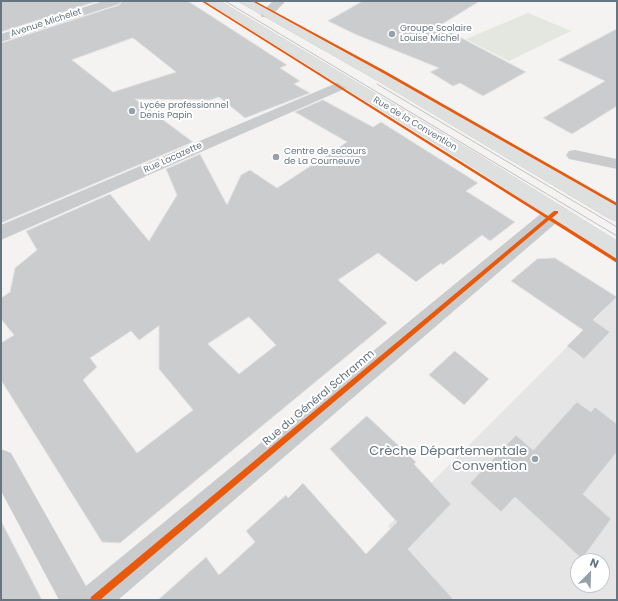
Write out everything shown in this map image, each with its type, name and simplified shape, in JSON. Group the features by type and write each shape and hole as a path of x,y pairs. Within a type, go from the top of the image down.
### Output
{"main road":[{"name":"Rue de la Convention","path":"212,1 473,159 617,251"},
{"path":"244,1 364,67 617,214"},
{"path":"362,92 364,67"}],"street":[{"name":"Avenue Michelet","path":"1,38 114,1"},
{"path":"266,14 280,1"},
{"name":"Rue Lacazette","path":"1,233 346,83"},
{"path":"575,154 617,164"},
{"name":"Rue du Général Schramm","path":"94,600 556,212"},
{"path":"1,462 76,600"}],"shaded area":[{"path":"528,13 571,31 509,61 466,39"},
{"name":"Crèche Départementale Convention","path":"617,297 617,600 454,600 388,526"}],"building":[{"path":"1,1 98,1 1,32"},
{"name":"Lycée professionnel Denis Papin","path":"122,1 188,1 287,65 280,68 300,81 294,84 310,93 245,118 219,97 210,100 135,99 193,142 1,223 1,43 119,5","holes":["133,38 176,72 113,92 72,60"]},
{"path":"363,1 480,1 439,26 526,72 483,96 460,83 453,86 430,72 439,68 357,35 328,21"},
{"path":"617,29 617,106 572,134 543,118 605,81 558,60"},
{"path":"323,100 373,127 381,122 478,183 466,191 515,222 490,241 482,235 443,265 441,263 416,282 378,253 338,280 387,323 120,543 102,542 1,380 1,343 14,335 1,319 1,298 10,292 15,268 37,250 26,231 110,194 149,241 177,195 166,169 200,154 227,205 241,175 250,170 277,188 347,142 295,112","holes":["249,317 276,345 239,374 208,344","159,326 159,369 193,410 137,453 83,380 97,367 90,358 131,331 139,340"]},
{"path":"555,258 617,297 593,320 610,332 584,359 567,346 583,330 511,281 537,259"},
{"path":"455,351 489,379 464,405 429,375"},
{"path":"577,402 591,412 595,407 617,424 617,452 583,494 611,519 586,553 576,553 515,497 501,512 470,483 516,435 533,450"},
{"path":"367,416 416,462 414,464 451,504 408,549 454,600 158,600 206,557 219,575 255,542 246,531 286,495 288,498 303,483 366,554 397,522 330,449"},
{"path":"1,521 42,600 1,600"}],"tram line":[{"path":"225,1 617,236"},
{"path":"377,84 617,227"}],"cycle path":[{"path":"202,1 617,261"},
{"path":"253,1 384,72 617,205"},
{"path":"94,600 556,212"}],"place":[{"name":"Groupe Scolaire Louise Michel","path":"392,34"},
{"name":"Lycée professionnel Denis Papin","path":"132,111"},
{"name":"Centre de secours de La Courneuve","path":"276,157"},
{"name":"Crèche Départementale Convention","path":"535,459"}]}
